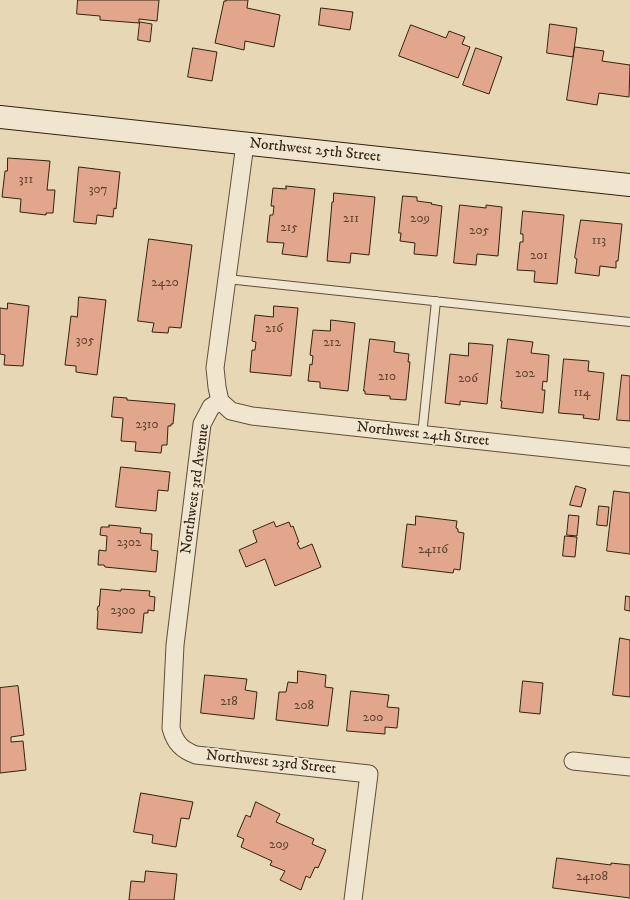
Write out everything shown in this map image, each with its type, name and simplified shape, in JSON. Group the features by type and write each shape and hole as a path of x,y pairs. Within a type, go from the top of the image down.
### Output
{"street":[{"name":"Northwest 25th Street","path":"0,117 630,185"},
{"path":"220,401 215,368 245,144"},
{"name":"Northwest 24th Street","path":"220,401 230,411 252,416 630,457"},
{"name":"Northwest 3rd Avenue","path":"178,744 174,737 172,728 175,645 200,440 202,424 211,407 220,401"},
{"name":"Northwest 23rd Street","path":"178,744 183,749 196,755 369,774 353,900"},
{"path":"573,761 630,767"}],"lane":[{"path":"227,279 630,322"},
{"path":"422,435 436,301"}],"building":[{"path":"78,0 159,0 157,21 139,19 139,23 100,20 100,16 77,14"},
{"path":"248,0 247,8 280,15 274,47 245,41 244,50 215,43 224,1"},
{"path":"321,8 353,12 350,30 319,25"},
{"path":"140,22 152,24 150,42 138,40"},
{"path":"550,24 577,28 573,57 547,53"},
{"path":"411,25 446,38 449,31 465,37 462,44 470,47 458,78 399,56"},
{"path":"575,47 604,51 602,61 630,65 629,97 599,93 597,105 567,100"},
{"path":"193,48 217,52 212,81 188,77"},
{"path":"476,48 502,57 489,94 463,85"},
{"path":"8,158 50,161 47,190 55,190 53,213 46,213 46,215 20,212 21,199 2,197"},
{"path":"79,167 120,172 116,209 114,208 113,217 97,215 96,224 74,222"},
{"path":"286,186 315,189 307,257 282,254 284,243 267,242 270,215 273,215 274,206 271,206 273,188 286,189"},
{"path":"334,193 375,197 369,255 351,253 350,263 327,261"},
{"path":"403,196 417,197 417,201 442,206 437,256 414,254 415,243 400,241 401,233 399,233"},
{"path":"460,205 486,208 486,205 502,207 498,256 477,254 476,265 454,263"},
{"path":"523,211 564,215 557,284 534,282 535,271 517,270 520,242 523,242 523,234 521,234"},
{"path":"581,220 622,224 616,268 600,266 599,276 575,273 577,259 575,258"},
{"path":"149,239 192,245 181,328 169,327 168,333 152,332 154,323 138,321"},
{"path":"79,297 106,300 97,375 76,372 76,366 65,365 71,316 77,317"},
{"path":"8,303 29,306 23,366 4,365 5,355 0,354 0,308 7,309"},
{"path":"274,306 298,308 291,376 250,372 252,350 255,350 256,342 252,341 255,315 273,317"},
{"path":"331,320 355,323 348,391 320,388 320,382 308,381 310,364 312,365 313,356 310,355 313,330 330,331"},
{"path":"370,339 395,342 394,352 409,354 408,362 410,362 406,400 390,399 390,396 365,394 364,391"},
{"path":"508,339 533,342 531,353 549,355 547,382 543,381 542,390 545,390 543,413 501,408"},
{"path":"469,343 493,345 487,404 460,401 460,405 445,403 450,354 468,356"},
{"path":"564,359 589,361 588,371 604,373 599,420 583,418 584,415 559,413"},
{"path":"622,375 630,376 630,421 617,420"},
{"path":"114,397 127,398 127,400 175,404 173,424 168,426 167,445 162,445 161,453 135,451 136,442 121,441 123,418 112,417"},
{"path":"121,467 170,472 168,491 158,490 156,511 116,507"},
{"path":"576,486 586,489 581,507 570,505"},
{"path":"614,491 630,493 630,554 607,551"},
{"path":"599,506 609,507 607,526 597,525"},
{"path":"569,515 579,516 577,536 567,535"},
{"path":"416,516 457,521 456,528 458,529 458,532 464,533 460,570 454,569 453,573 402,567 407,524 415,525"},
{"path":"274,522 276,527 289,522 291,527 293,526 300,549 312,544 321,567 275,586 265,559 246,567 239,550 257,542 253,531"},
{"path":"109,525 141,528 140,533 152,534 151,550 158,551 156,572 98,565 99,550 106,551 107,536 100,535 101,527 109,527"},
{"path":"565,536 577,537 575,557 563,556"},
{"path":"101,589 150,591 149,596 155,597 154,611 148,610 148,613 144,613 142,633 97,629 97,610 99,606"},
{"path":"626,596 630,597 630,611 625,610"},
{"path":"620,638 630,640 630,697 613,695"},
{"path":"298,671 326,675 325,687 333,688 328,726 276,720 279,692 286,692 288,682 297,683"},
{"path":"205,675 247,679 245,690 257,692 254,719 201,713"},
{"path":"523,681 543,683 540,714 520,712"},
{"path":"18,686 24,735 11,737 11,742 23,741 26,770 0,773 0,688"},
{"path":"351,691 389,695 387,707 399,708 397,728 385,727 385,734 347,731"},
{"path":"141,793 193,802 189,819 181,818 176,847 152,843 153,835 134,832"},
{"path":"256,802 280,814 276,822 314,839 312,844 326,850 318,868 315,867 310,878 306,876 301,890 280,880 285,871 270,865 272,861 241,847 244,839 237,836 246,815 250,817"},
{"path":"557,858 611,865 611,863 630,865 630,898 553,888"},
{"path":"146,871 177,874 174,900 129,900 131,881 144,882"}]}
